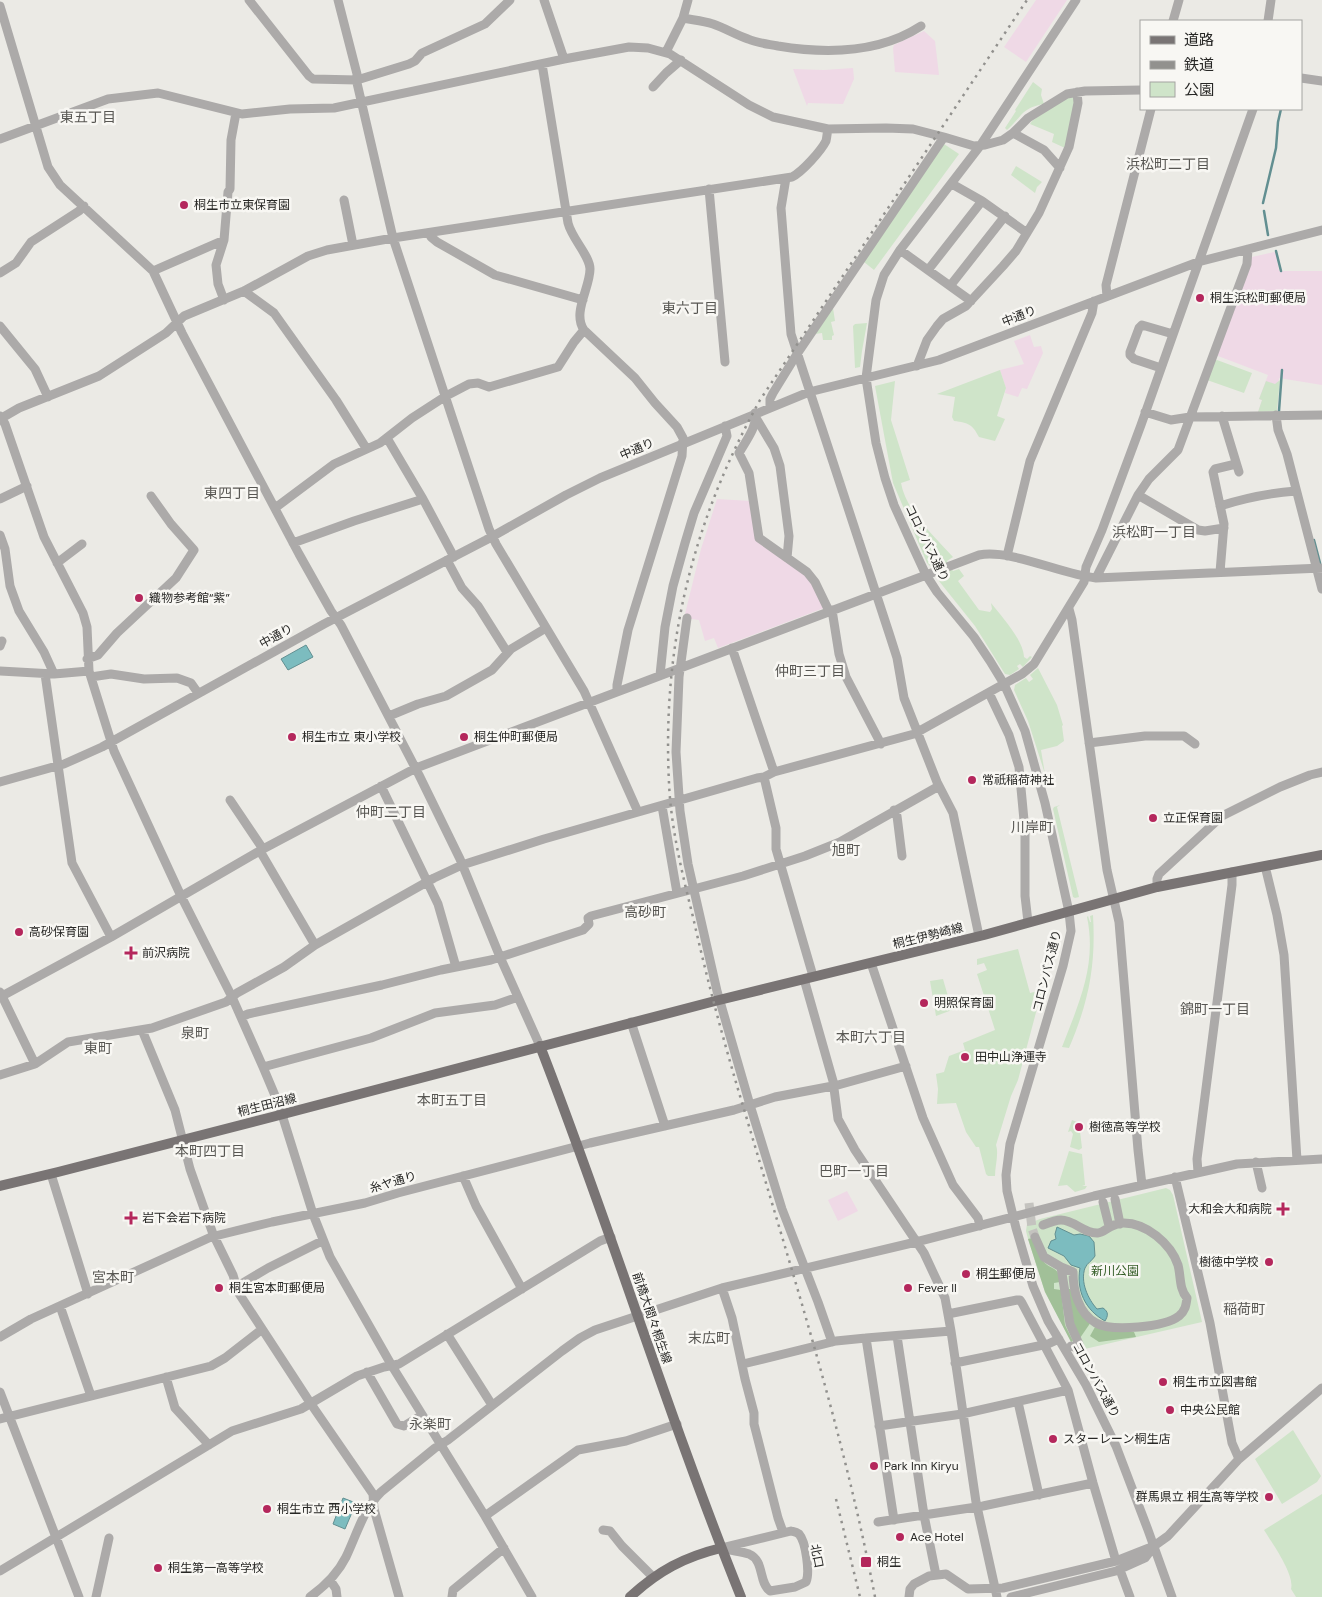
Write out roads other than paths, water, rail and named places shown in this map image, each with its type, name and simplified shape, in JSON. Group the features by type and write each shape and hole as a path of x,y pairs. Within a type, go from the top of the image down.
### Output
{"main road":[{"name":"桐生伊勢崎線","path":"540,1046 979,936 1157,887 1322,855"},
{"name":"桐生田沼線","path":"0,1186 540,1046"},
{"name":"前橋大間々桐生線","path":"540,1046 721,1548 742,1597"},
{"path":"630,1597 653,1577 674,1564 721,1548"}],"street":[{"path":"249,0 309,76 314,79 357,80 409,64 415,61 422,53 486,24 510,0"},
{"path":"338,0 357,74 393,238 492,536 589,701 638,812"},
{"path":"544,0 564,59"},
{"path":"666,52 683,18 688,0"},
{"name":"コロンバス通り","path":"1076,0 980,146 900,250 884,275 878,290 866,378 876,443 894,505 942,599 974,637 1004,684 1018,712 1031,749 1045,803 1069,912 1071,931 1063,966 1010,1144 1007,1182 1013,1218 1032,1286 1058,1339 1106,1423 1123,1462 1172,1597"},
{"path":"1173,20 1179,0"},
{"path":"1268,20 1271,0"},
{"path":"0,6 2,23 48,167 60,185 154,271 177,323 416,768 462,865 500,957 540,1046"},
{"path":"683,18 713,24 762,43 825,50 851,50 875,46 921,26"},
{"path":"624,48 625,58"},
{"path":"0,139 108,99 158,93 236,113 290,109 331,109 624,48 648,48 666,52 758,111 773,118 828,129 913,129 967,145 980,146 1003,140 1028,118 1060,97 1077,92 1140,90"},
{"path":"653,87 681,60"},
{"path":"542,64 565,211 572,235 585,254 589,264 589,276 580,319 584,330 635,378 678,428 684,443 682,456 628,630 616,685 617,691"},
{"path":"1302,78 1322,81"},
{"path":"917,366 926,340 937,326 971,301 1010,259 1028,233 1042,208 1069,147 1078,103 1077,92"},
{"path":"1107,296 1106,285 1151,110"},
{"path":"0,1075 35,1064 68,1042 152,1028 226,1002 284,967 315,945 427,882 462,865 544,839 918,732 1026,671 1034,664 1069,609 1086,577 1086,567 1102,530 1253,110"},
{"path":"224,300 218,284 216,265 224,240 228,192 230,189 232,134 236,113"},
{"path":"532,1597 485,1516 392,1366 322,1241 282,1114 263,1067 232,997 181,896 110,742 90,674 87,659 87,627 83,614 40,528 27,486 0,418 19,408 101,374 166,333 184,316 224,300 308,256 327,250 393,238 786,178 799,173 822,146 828,129"},
{"path":"1013,133 1044,150 1060,168"},
{"path":"770,408 770,399 773,393 797,354 944,137"},
{"path":"786,178 781,208 790,331 897,658 904,698 939,786 950,805 955,821 979,936"},
{"path":"952,184 982,201 1028,233"},
{"path":"709,190 725,362"},
{"path":"344,200 353,245"},
{"path":"928,270 982,201"},
{"path":"0,273 16,263 32,242 84,206"},
{"path":"950,286 1005,216"},
{"name":"中通り","path":"0,782 57,766 110,742 582,486 684,443 809,392 940,360 1198,262 1322,230"},
{"path":"429,233 430,237 437,242 495,275 583,300"},
{"path":"154,271 224,240"},
{"path":"1096,578 1138,495 1149,479 1177,453 1247,264 1248,248"},
{"path":"900,250 971,301"},
{"path":"244,290 274,313 336,400 366,448"},
{"path":"1007,556 1028,468 1042,429 1093,310 1094,301"},
{"path":"1161,368 1134,359 1130,352 1139,328 1142,325 1172,334"},
{"path":"0,326 35,370 48,397"},
{"path":"275,508 334,464 387,438 412,418 446,396 470,384 478,383 489,387 558,367 584,330"},
{"path":"1145,412 1171,420 1190,416 1322,415"},
{"path":"756,415 754,425 739,453 749,473 758,535 812,577 830,610 846,677 881,744"},
{"path":"756,415 774,448 780,466 790,536 787,558"},
{"path":"1279,415 1278,430 1287,454 1319,569 1322,589"},
{"path":"1220,572 1224,528 1213,471 1238,468 1222,416"},
{"path":"660,675 665,627 673,586 694,513 727,436 725,426"},
{"path":"387,438 423,499 462,588 478,606 508,652"},
{"path":"0,499 27,486"},
{"path":"1220,506 1239,500 1296,491"},
{"path":"1138,495 1198,530 1205,531 1224,528"},
{"path":"87,659 98,655 117,633 176,578 194,550 171,524 151,496"},
{"path":"294,543 354,520 423,499"},
{"path":"0,535 10,586 19,611 44,652 49,674 57,766 72,862 111,937"},
{"path":"57,563 82,544"},
{"path":"35,1064 1,994 111,937 261,850 416,768 589,701 984,554 1007,556 1096,578 1319,569"},
{"path":"1069,609 1107,870 1119,922 1142,1185"},
{"path":"687,618 679,668 676,742 679,801 686,852 720,1000 750,1105 782,1209 832,1342"},
{"path":"389,716 418,704 446,696 492,670 508,652 521,642 546,628"},
{"path":"732,648 774,772"},
{"path":"0,671 49,674 111,674 139,678 177,678 191,683 198,693"},
{"path":"989,693 1009,735 1019,767 1025,831 1025,896 1028,922"},
{"path":"1089,743 1145,736 1184,736 1195,744"},
{"path":"1157,887 1159,874 1222,816 1280,788 1322,772"},
{"path":"764,777 776,828 776,849 833,1086 837,1114 846,1134 924,1253 941,1288 951,1331 977,1507 996,1592"},
{"path":"381,786 442,915 456,967"},
{"path":"241,1017 382,986 500,957 583,930 588,926 588,918 780,866 840,842 939,786"},
{"path":"230,800 315,945"},
{"path":"662,806 677,893"},
{"path":"894,810 902,856"},
{"path":"1264,866 1279,924 1285,964 1297,1160"},
{"path":"1198,1172 1197,1159 1232,885 1232,872"},
{"path":"871,963 921,1114 953,1185 978,1218 980,1226"},
{"path":"263,1067 371,1038 435,1013 494,1005 518,997"},
{"path":"631,1022 665,1126"},
{"path":"142,1030 175,1110 190,1169 214,1236 233,1275 236,1286 310,1404 369,1489 374,1500 374,1510 399,1597"},
{"name":"糸ヤ通り","path":"0,1337 31,1319 161,1261 196,1242 214,1236 365,1203 463,1176 750,1105 775,1097 833,1086 906,1066"},
{"path":"310,1597 330,1580 346,1556 359,1526 374,1500 381,1492 562,1351 595,1330 722,1288 916,1242 1094,1196 1198,1172 1256,1162 1322,1159"},
{"path":"1256,1162 1262,1188"},
{"path":"51,1174 88,1294"},
{"path":"463,1176 476,1206 522,1289"},
{"path":"1175,1177 1210,1323 1232,1443 1238,1459"},
{"path":"1115,1199 1120,1224"},
{"path":"1103,1202 1109,1226"},
{"path":"1034,1238 1044,1257 1060,1267 1073,1272 1074,1290 1077,1299 1085,1312 1098,1324 1110,1327 1137,1328 1170,1320 1184,1310 1187,1298 1183,1294 1178,1266 1171,1252 1157,1237 1142,1227 1120,1224 1109,1226 1102,1232 1097,1233 1068,1221 1061,1220 1043,1225"},
{"path":"0,1571 236,1429 296,1411 367,1372 399,1364 610,1236"},
{"path":"236,1286 322,1241"},
{"path":"1060,1267 1070,1324 1079,1344 1074,1347 1071,1346"},
{"path":"721,1548 783,1532 765,1469 732,1318 722,1288"},
{"path":"948,1314 1020,1300 1068,1390 1093,1484 1130,1597"},
{"path":"60,1306 91,1396"},
{"path":"0,1419 216,1364 262,1330"},
{"path":"743,1364 832,1342 951,1331"},
{"path":"447,1334 492,1405"},
{"path":"897,1336 924,1515 936,1575"},
{"path":"866,1338 894,1520"},
{"path":"956,1363 1044,1344 1058,1339"},
{"path":"367,1372 397,1424 404,1426 422,1415"},
{"path":"166,1377 173,1405 209,1445"},
{"path":"1011,1597 1036,1594 1118,1565 1154,1546 1168,1536 1238,1459 1322,1388"},
{"path":"879,1426 962,1414 1068,1390"},
{"path":"0,1392 80,1597"},
{"path":"1018,1402 1039,1495"},
{"path":"485,1516 578,1450 626,1441 677,1424"},
{"path":"878,1522 977,1507 1093,1484"},
{"path":"603,1530 610,1530 622,1546 653,1577"},
{"name":"北口","path":"721,1548 746,1553 754,1557 770,1591 795,1588 806,1582 809,1575 808,1568 800,1536 794,1532 783,1532"},
{"path":"96,1597 109,1538"},
{"path":"452,1597 453,1590 504,1548"},
{"path":"909,1597 910,1589 914,1584 923,1578 936,1575 948,1575 968,1589 996,1592 1006,1587 1033,1581 1118,1565"},
{"path":"330,1580 336,1589 338,1597"},
{"path":"1033,1581 1036,1594"}],"water":[{"path":"306,645 313,657 288,670 281,659"},
{"path":"1057,1227 1074,1235 1089,1236 1094,1242 1095,1256 1085,1268 1084,1284 1088,1295 1097,1309 1103,1308 1106,1311 1105,1321 1092,1311 1084,1299 1079,1284 1080,1268 1071,1265 1064,1256 1048,1248 1051,1241 1056,1239"},
{"path":"343,1498 356,1503 345,1529 333,1524"}],"waterway":[{"path":"1263,203 1276,148 1281,110"},
{"path":"1264,211 1268,235"},
{"path":"1276,251 1281,271"},
{"path":"1279,411 1282,370"},
{"path":"1314,540 1320,563"}],"tunnel":[{"path":"1029,1203 1035,1237"}],"railway":[{"path":"875,1597 833,1415 724,1042 681,867 672,817 669,783 668,732 671,682 677,633 687,585 700,538 717,491 737,445 760,400 1027,0"},
{"path":"836,1499 860,1597"}],"place":[{"name":"桐生市立東保育園","path":"184,205"},
{"name":"桐生浜松町郵便局","path":"1200,298"},
{"name":"織物参考館“紫”","path":"139,598"},
{"name":"桐生市立 東小学校","path":"292,737"},
{"name":"桐生仲町郵便局","path":"464,737"},
{"name":"常祇稲荷神社","path":"972,780"},
{"name":"立正保育園","path":"1153,818"},
{"name":"高砂保育園","path":"19,932"},
{"name":"前沢病院","path":"131,953"},
{"name":"明照保育園","path":"924,1003"},
{"name":"田中山浄運寺","path":"965,1057"},
{"name":"樹徳高等学校","path":"1079,1127"},
{"name":"大和会大和病院","path":"1283,1209"},
{"name":"岩下会岩下病院","path":"131,1218"},
{"name":"樹徳中学校","path":"1269,1262"},
{"name":"桐生郵便局","path":"966,1274"},
{"name":"桐生宮本町郵便局","path":"219,1288"},
{"name":"Fever II","path":"908,1288"},
{"name":"桐生市立図書館","path":"1163,1382"},
{"name":"中央公民館","path":"1170,1410"},
{"name":"スターレーン桐生店","path":"1053,1439"},
{"name":"Park Inn Kiryu","path":"874,1466"},
{"name":"群馬県立 桐生高等学校","path":"1269,1497"},
{"name":"桐生市立 西小学校","path":"267,1509"},
{"name":"Ace Hotel","path":"900,1537"},
{"name":"桐生","path":"866,1562"},
{"name":"桐生第一高等学校","path":"158,1568"}],"district":[{"name":"東五丁目","path":"88,117"},
{"name":"浜松町二丁目","path":"1168,164"},
{"name":"東六丁目","path":"690,308"},
{"name":"東四丁目","path":"232,493"},
{"name":"浜松町一丁目","path":"1154,532"},
{"name":"仲町三丁目","path":"810,671"},
{"name":"仲町二丁目","path":"391,812"},
{"name":"川岸町","path":"1032,827"},
{"name":"旭町","path":"846,850"},
{"name":"高砂町","path":"645,912"},
{"name":"錦町一丁目","path":"1215,1009"},
{"name":"泉町","path":"195,1033"},
{"name":"本町六丁目","path":"871,1037"},
{"name":"東町","path":"98,1048"},
{"name":"本町五丁目","path":"452,1100"},
{"name":"本町四丁目","path":"210,1151"},
{"name":"巴町一丁目","path":"854,1171"},
{"name":"宮本町","path":"113,1277"},
{"name":"稲荷町","path":"1244,1309"},
{"name":"末広町","path":"709,1338"},
{"name":"永楽町","path":"430,1424"}],"park label":[{"name":"新川公園","path":"1115,1271"}]}
